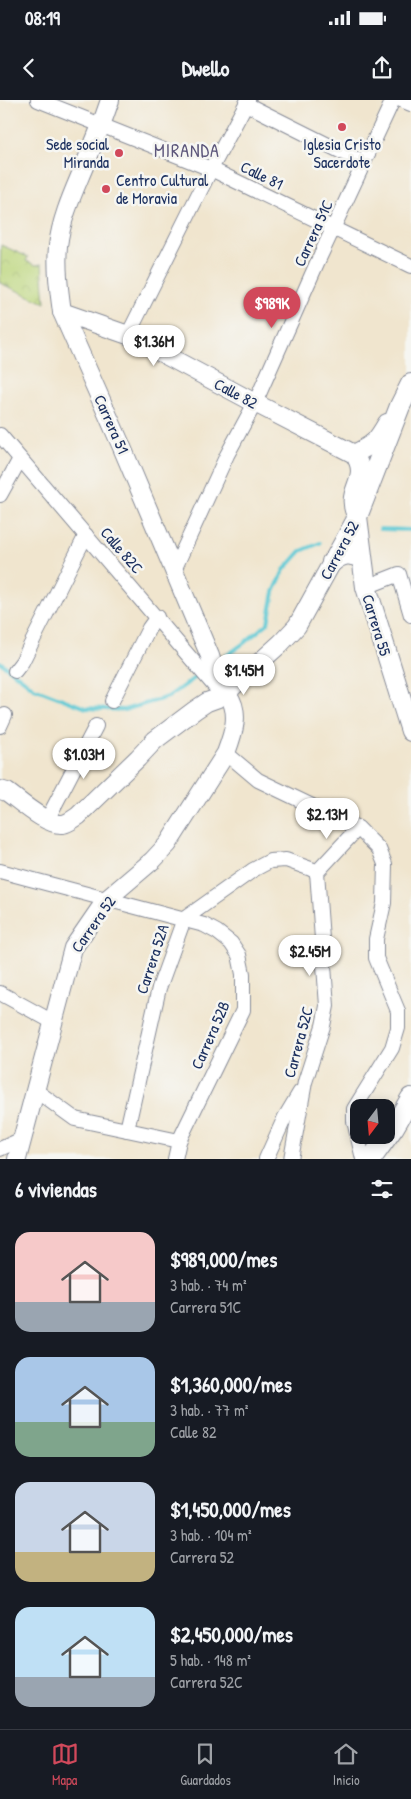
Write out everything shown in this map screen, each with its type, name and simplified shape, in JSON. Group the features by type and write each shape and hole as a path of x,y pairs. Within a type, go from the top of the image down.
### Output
{"main road":[{"name":"Carrera 52","path":"357,516 405,412 411,384"},
{"name":"Carrera 55","path":"357,516 366,587 411,731"},
{"path":"332,562 337,557 350,554 362,559"},
{"path":"371,1159 394,1127 411,1098"}],"street":[{"name":"Calle 81","path":"38,100 210,169 411,266"},
{"name":"Carrera 51","path":"110,100 74,190 60,237 58,275 62,312 174,570 210,656 222,692"},
{"name":"Carrera 51C","path":"174,570 227,455 255,403 393,100"},
{"path":"401,100 411,104"},
{"path":"128,335 210,169 247,102 364,163"},
{"name":"Calle 82","path":"62,312 128,335 354,454"},
{"path":"357,516 352,505 361,466 354,454 377,440 392,416 405,412"},
{"name":"Calle 82C","path":"0,435 156,618 222,692"},
{"path":"0,495 20,459"},
{"name":"Carrera 52","path":"17,1159 73,948 106,900 153,860 168,844 226,753 236,711 234,703 222,692 281,643 297,626 357,516"},
{"path":"19,666 86,535"},
{"path":"366,587 399,574 411,615"},
{"path":"112,701 149,628 156,618"},
{"path":"0,790 7,792 47,820 61,824 69,822 78,816 155,740 222,692"},
{"path":"47,820 96,726"},
{"path":"226,753 258,780 358,828 379,849 385,864 384,902 376,939 376,958 398,1012 398,1028 392,1048 354,1109 354,1121 363,1159"},
{"path":"317,872 358,828"},
{"name":"Carrera 52A","path":"127,1130 159,988 184,919 253,870 270,861 286,860 317,872"},
{"name":"Carrera 52B","path":"0,871 184,919 217,932 231,943 238,955 243,974 243,1010 179,1141 175,1159"},
{"name":"Carrera 52C","path":"291,1159 305,1082 323,1026 327,1006 317,872"},
{"path":"0,993 53,1022"},
{"path":"266,1159 284,1117 305,1082"},
{"path":"35,1090 75,1119 179,1141"},
{"path":"0,1149 22,1139"}],"green space":[{"path":"1,245 28,257 26,261 36,265 42,264 45,303 0,283"}],"waterway":[{"path":"380,529 411,530"},
{"path":"219,661 268,623 274,592 284,570 301,551 320,543"},
{"path":"0,662 34,688 86,708 124,710 168,697 196,677"}],"place":[{"name":"Iglesia Cristo Sacerdote","path":"342,127"},
{"name":"Sede social Miranda","path":"119,153"},
{"name":"Centro Cultural de Moravia","path":"106,189"}],"district":[{"name":"MIRANDA","path":"187,150"}]}
